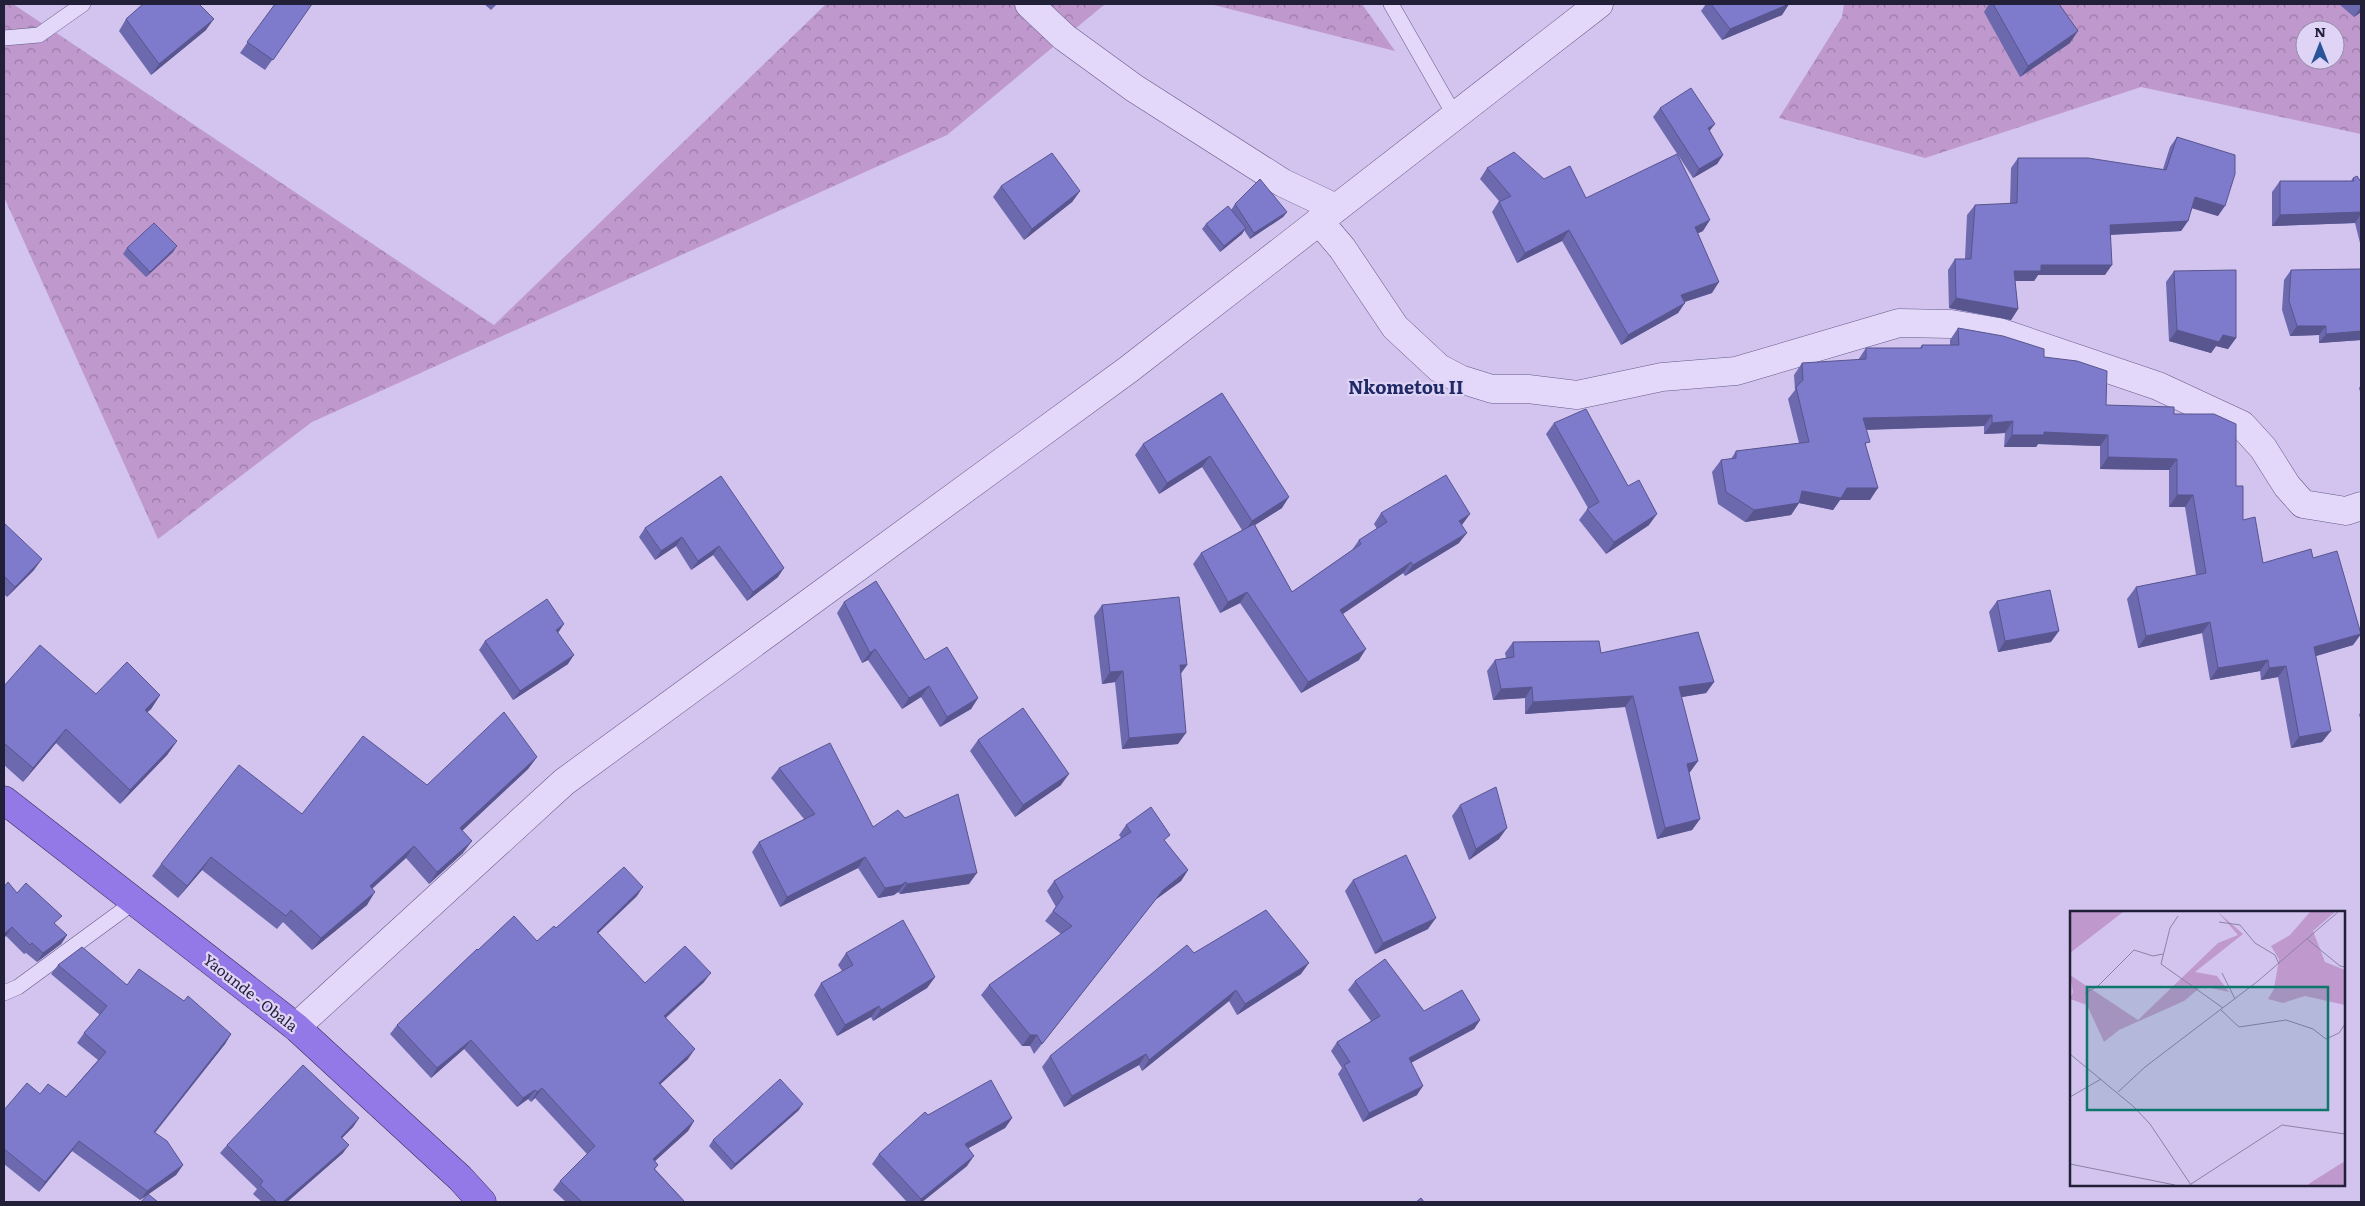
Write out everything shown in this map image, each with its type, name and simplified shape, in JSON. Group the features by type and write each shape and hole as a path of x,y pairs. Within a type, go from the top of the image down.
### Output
{"highway":[{"name":"Yaounde - Obala","path":"4,800 296,1027 460,1178 482,1202"}],"street":[{"path":"1029,4 1064,36 1134,88 1283,183 1328,215 1342,248 1395,326 1439,368 1460,379 1492,389 1528,389 1577,395 1662,377 1736,371 1900,323 1951,324 1999,332 2158,386 2242,425 2263,448 2287,486 2303,504 2346,511 2361,506"},
{"path":"296,1027 564,782 1121,375 1599,4"}],"lane":[{"path":"4,38 39,35 83,4"},
{"path":"1391,4 1455,116"},
{"path":"4,993 18,987 134,902"}],"green space":[{"path":"4,4 13,4 494,325 826,4 1105,4 947,135 312,422 158,539 4,197"},
{"path":"1210,4 1362,4 1395,51"},
{"path":"1844,4 2361,4 2361,134 2141,87 1925,158 1779,118 1842,17"}],"building":[{"path":"143,4 199,4 214,19 159,64 126,19"},
{"path":"275,4 312,4 273,60 247,42"},
{"path":"1711,4 1789,4 1730,29"},
{"path":"1993,4 2059,4 2078,31 2028,66"},
{"path":"1691,88 1715,124 1708,128 1723,155 1699,169 1660,108"},
{"path":"2177,137 2235,155 2235,174 2225,206 2195,197 2188,221 2110,225 2112,265 2041,265 2041,271 2014,271 2018,309 1956,298 1955,259 1971,259 1975,205 2017,203 2018,158 2088,158 2166,170"},
{"path":"1514,152 1544,179 1570,166 1586,198 1677,154 1710,220 1695,227 1719,282 1681,295 1685,303 1628,335 1569,230 1525,253 1499,202 1511,196 1487,168"},
{"path":"1052,153 1080,191 1032,229 1001,186"},
{"path":"2357,176 2361,182 2361,212 2280,215 2280,181 2354,181 2353,178"},
{"path":"1260,179 1287,212 1254,233 1235,204"},
{"path":"1228,206 1246,228 1224,246 1206,224"},
{"path":"154,223 177,246 150,272 127,248"},
{"path":"2361,269 2361,331 2326,334 2326,326 2297,326 2289,301 2291,270"},
{"path":"2236,270 2236,338 2223,335 2219,342 2177,330 2174,271"},
{"path":"1958,328 2003,336 2044,349 2044,357 2077,361 2107,371 2106,405 2174,407 2174,414 2214,414 2236,424 2236,486 2243,486 2243,520 2255,517 2263,563 2311,549 2313,558 2337,551 2361,634 2314,647 2331,731 2299,737 2286,666 2269,668 2268,660 2218,668 2210,622 2146,636 2136,587 2206,573 2193,495 2177,495 2177,459 2108,457 2108,435 2044,432 2044,435 2012,435 2013,421 1992,423 1992,415 1863,418 1870,442 1865,443 1878,488 1847,488 1841,498 1802,491 1799,503 1754,510 1726,492 1721,460 1736,458 1736,451 1809,442 1796,387 1803,380 1802,363 1866,359 1866,348 1922,348 1922,345 1959,345"},
{"path":"1222,393 1289,497 1252,521 1210,456 1167,483 1143,444"},
{"path":"1586,409 1628,486 1639,480 1657,514 1614,542 1587,509 1599,502 1554,423"},
{"path":"1446,475 1470,514 1459,521 1467,533 1413,565 1411,562 1340,610 1366,649 1308,682 1247,592 1228,602 1201,553 1254,524 1292,592 1361,544 1359,540 1387,522 1381,513"},
{"path":"721,476 784,568 753,592 719,546 698,561 682,537 661,551 645,528"},
{"path":"4,523 42,559 15,587 4,576"},
{"path":"876,581 925,660 947,647 978,698 947,717 929,686 909,698 875,649 870,653 844,602"},
{"path":"2050,590 2059,631 2005,641 1997,601"},
{"path":"1179,597 1187,665 1180,665 1186,733 1129,738 1123,671 1110,672 1102,605"},
{"path":"547,599 564,624 556,630 574,655 520,691 485,641"},
{"path":"1698,632 1714,682 1679,687 1698,761 1687,764 1700,819 1665,828 1633,696 1533,702 1532,687 1501,689 1495,660 1514,657 1513,642 1599,641 1601,653"},
{"path":"40,645 96,694 127,662 160,695 145,710 177,741 130,790 66,729 33,768 4,743 4,686"},
{"path":"1023,708 1069,774 1023,805 978,740"},
{"path":"504,712 537,757 460,828 472,841 437,872 414,846 370,886 375,892 321,938 291,910 286,916 211,857 187,886 161,864 239,765 302,814 363,736 427,785"},
{"path":"830,743 873,827 898,810 905,818 958,794 977,873 907,884 906,882 901,885 885,888 865,857 787,897 759,842 815,814 779,768"},
{"path":"1496,787 1507,828 1476,849 1460,805"},
{"path":"1151,807 1170,835 1164,840 1188,870 1163,890 1042,1044 1037,1035 1030,1035 989,985 1072,926 1053,911 1063,897 1054,881 1131,832 1126,825"},
{"path":"1406,855 1436,918 1383,943 1353,880"},
{"path":"624,867 643,887 597,932 645,983 685,946 711,973 664,1016 695,1049 659,1083 694,1121 653,1159 658,1165 654,1169 685,1202 582,1202 560,1181 595,1146 542,1088 523,1098 471,1040 437,1068 397,1025 514,916 537,941 554,926 556,928"},
{"path":"8,882 17,893 26,883 62,916 54,923 67,935 43,953 32,943 30,945 12,927 4,934 4,887"},
{"path":"1266,910 1309,963 1245,1004 1236,990 1149,1060 1146,1054 1072,1096 1050,1056 1187,945 1194,953"},
{"path":"903,920 935,977 881,1010 879,1006 845,1025 821,983 853,965 846,953"},
{"path":"82,947 127,985 139,969 184,1001 188,996 231,1034 154,1132 167,1141 183,1165 147,1191 79,1141 45,1182 4,1149 4,1110 27,1083 40,1094 48,1084 66,1097 106,1052 84,1033 107,1006 58,965"},
{"path":"1385,959 1424,1011 1462,990 1480,1020 1409,1058 1423,1086 1369,1113 1344,1065 1350,1062 1337,1042 1380,1016 1355,981"},
{"path":"303,1065 359,1118 341,1137 349,1145 283,1202 277,1202 260,1185 263,1181 227,1145"},
{"path":"780,1079 803,1104 735,1164 713,1140"},
{"path":"991,1080 1012,1118 965,1144 974,1156 921,1199 879,1154 925,1112 928,1115"},
{"path":"148,1194 158,1202 141,1202"},
{"path":"1421,1198 1424,1202 1416,1202"}],"district":[{"name":"Nkometou II","path":"1406,386"}]}
